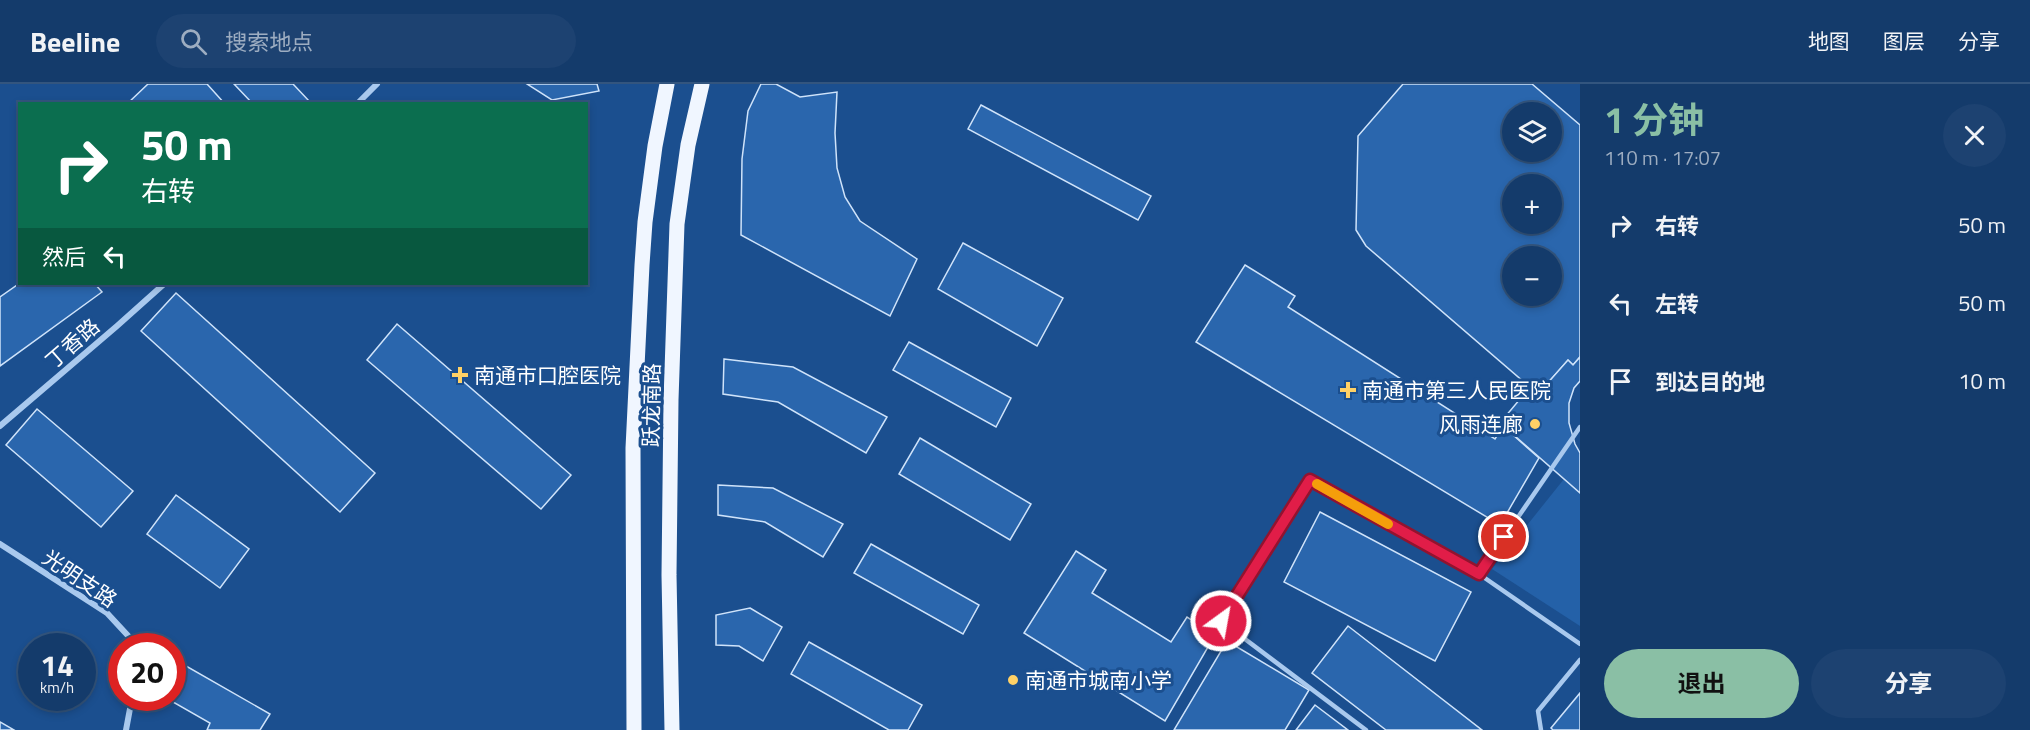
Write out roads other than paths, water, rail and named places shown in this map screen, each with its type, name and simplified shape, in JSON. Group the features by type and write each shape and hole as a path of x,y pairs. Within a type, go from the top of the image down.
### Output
{"main road":[{"name":"跃龙南路","path":"634,730 633,448 641,277 645,222 655,146 667,84"},
{"name":"跃龙南路","path":"672,730 669,575 671,400 677,224 688,145 702,84"}],"street":[{"path":"359,102 377,84"},
{"name":"丁香路","path":"0,426 163,285"},
{"name":"光明支路","path":"0,544 107,613 126,633"},
{"path":"126,730 130,711"}],"lane":[{"path":"1479,574 1580,427"},
{"path":"1366,730 1221,621 1310,480 1479,574 1580,644"},
{"path":"1541,730 1538,711 1580,660"}],"place":[{"name":"南通市口腔医院","path":"460,375"},
{"name":"南通市第三人民医院","path":"1348,390"},
{"name":"风雨连廊","path":"1535,424"},
{"name":"南通市城南小学","path":"1013,680"}]}
